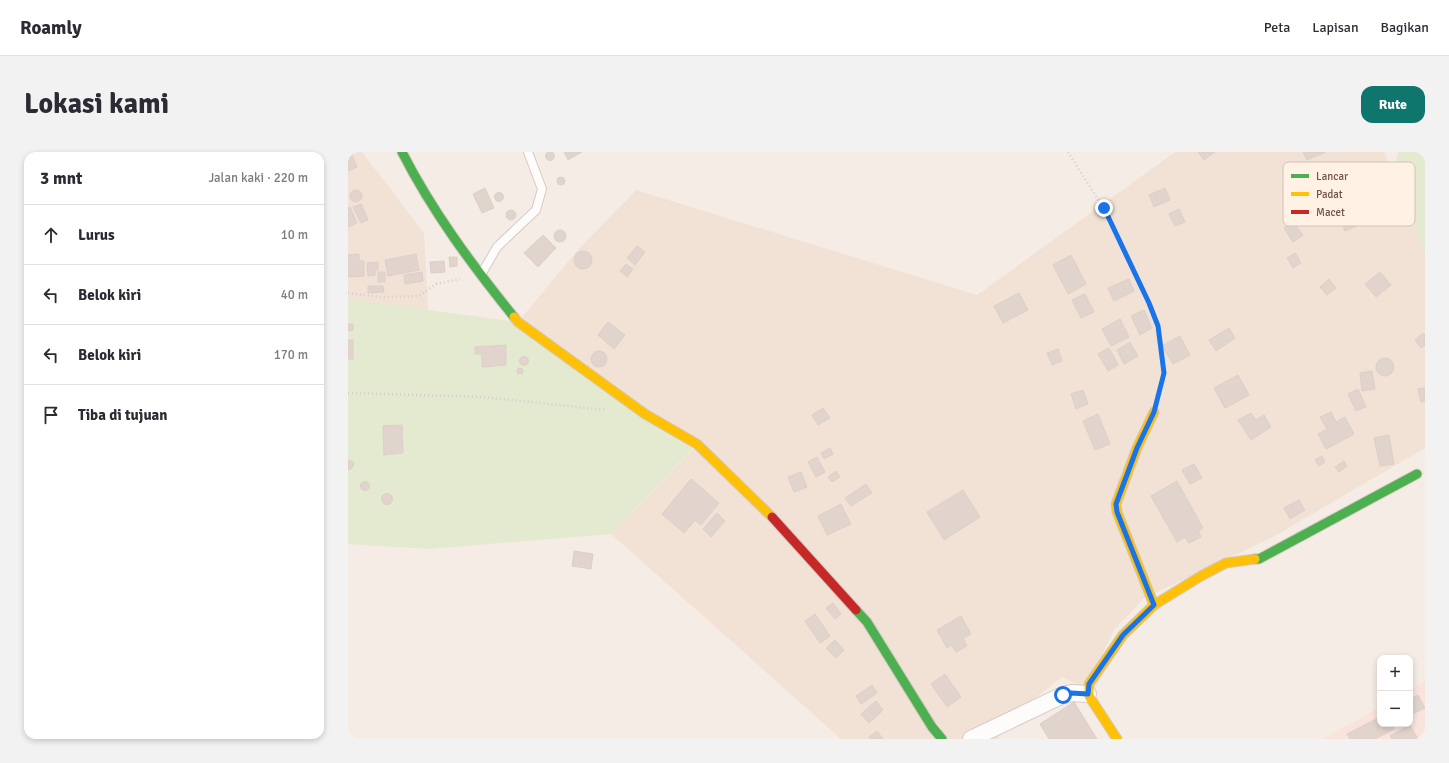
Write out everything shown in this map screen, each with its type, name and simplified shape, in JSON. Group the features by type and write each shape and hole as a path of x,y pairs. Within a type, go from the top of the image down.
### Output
{"street":[{"path":"402,152 410,168 448,229 480,275 518,322 645,414 697,444 768,513 867,622 932,727 942,739"},
{"path":"1154,412 1137,448 1116,504 1117,512 1154,605"},
{"path":"1117,739 1088,694 1089,684 1123,635 1154,605 1201,576 1226,563 1259,559 1418,474"},
{"path":"971,739 1063,695 1071,693 1088,694"}],"lane":[{"path":"480,275 497,248 536,210 542,189 528,152"}],"path":[{"path":"1068,152 1104,208 1149,303 1158,326 1164,373 1154,412"},
{"path":"348,293 380,297 419,296 436,284 480,275"},
{"path":"348,393 483,397 614,411"}],"shaded area":[{"path":"348,152 362,152 424,233 428,310 348,299"},
{"path":"1175,152 1384,152 1388,162 1283,162 1283,226 1414,226 1425,252 1425,448 1273,537 1143,599 1114,630 1086,689 1062,677 995,730 1000,739 841,739 611,534 697,445 518,322 576,252 636,190 977,295"},
{"path":"1425,681 1425,739 1323,739 1377,709 1377,727 1413,727 1413,688"}],"green space":[{"path":"1398,152 1425,152 1425,252 1414,226 1415,162 1396,162"},
{"path":"348,299 518,322 697,444 611,534 429,549 348,544"}],"building":[{"path":"550,151 555,156 550,161 545,156"},
{"path":"348,152 351,152 357,167 348,171"},
{"path":"564,152 582,152 568,160"},
{"path":"1198,152 1215,152 1204,160"},
{"path":"1303,152 1326,152 1307,160"},
{"path":"559,177 563,177 565,181 563,185 559,185 557,183 557,179"},
{"path":"485,188 494,208 482,213 473,194"},
{"path":"1165,188 1170,200 1154,207 1149,195"},
{"path":"354,190 358,190 362,196 358,202 354,202 350,198 350,194"},
{"path":"497,193 501,193 503,197 501,201 497,201 495,199 495,195"},
{"path":"361,204 368,220 361,223 353,207"},
{"path":"350,207 357,223 348,227 348,208"},
{"path":"1179,209 1185,222 1175,226 1169,214"},
{"path":"509,210 513,210 515,211 515,219 509,220 506,217 506,213"},
{"path":"1287,226 1297,226 1303,235 1293,242 1284,228"},
{"path":"1343,226 1357,226 1345,231"},
{"path":"560,230 564,232 566,236 564,240 560,242 556,240 554,236 556,232"},
{"path":"543,235 556,248 538,267 524,253"},
{"path":"637,246 645,252 635,265 627,258"},
{"path":"579,251 587,251 592,256 590,267 587,269 579,269 574,264 574,256"},
{"path":"1295,253 1301,263 1293,268 1287,258"},
{"path":"359,254 359,261 364,261 364,276 348,277 348,255"},
{"path":"416,254 419,270 388,276 385,260"},
{"path":"1071,255 1086,284 1068,294 1053,265"},
{"path":"449,257 457,257 457,266 450,267"},
{"path":"444,261 445,272 431,273 430,262"},
{"path":"378,262 378,270 375,270 375,275 368,276 367,263"},
{"path":"626,264 633,269 627,277 620,271"},
{"path":"378,272 385,272 385,282 378,282"},
{"path":"422,272 423,281 405,284 404,275"},
{"path":"1380,272 1391,285 1376,297 1365,284"},
{"path":"1129,279 1134,291 1114,301 1108,288"},
{"path":"1329,279 1336,288 1327,295 1320,287"},
{"path":"368,286 383,286 384,292 368,293"},
{"path":"1019,293 1028,310 1003,323 994,306"},
{"path":"1085,294 1094,312 1081,318 1072,300"},
{"path":"1144,310 1152,328 1140,335 1131,316"},
{"path":"1120,319 1129,337 1111,346 1102,329"},
{"path":"608,322 625,335 614,349 598,335"},
{"path":"348,324 353,324 353,330 348,331"},
{"path":"1229,328 1235,338 1216,351 1209,340"},
{"path":"1423,333 1425,335 1425,345 1421,348 1415,340"},
{"path":"1180,336 1190,355 1173,364 1162,346"},
{"path":"348,340 353,340 353,359 348,359"},
{"path":"1130,342 1138,356 1124,364 1117,350"},
{"path":"506,345 506,365 482,367 482,354 475,354 475,347"},
{"path":"1109,348 1118,365 1108,371 1098,354"},
{"path":"1058,349 1062,361 1052,365 1047,353"},
{"path":"596,351 602,351 607,356 605,365 602,367 596,367 591,362 591,356"},
{"path":"522,357 526,357 528,361 526,365 522,365 520,363 520,359"},
{"path":"1385,358 1391,361 1394,367 1391,373 1385,376 1379,373 1376,367 1379,361"},
{"path":"520,368 523,371 520,374 517,371"},
{"path":"1372,371 1375,389 1362,391 1360,373"},
{"path":"1238,375 1249,395 1225,408 1214,388"},
{"path":"1425,388 1425,401 1421,402 1418,389"},
{"path":"1358,389 1366,407 1356,411 1348,394"},
{"path":"1083,390 1088,404 1076,409 1071,394"},
{"path":"823,408 830,418 818,425 812,415"},
{"path":"1331,412 1336,422 1345,417 1354,434 1326,449 1318,434 1327,429 1320,417"},
{"path":"1251,413 1256,420 1264,415 1271,427 1251,440 1238,420"},
{"path":"1098,414 1110,444 1095,450 1083,421"},
{"path":"402,425 403,453 384,455 383,426"},
{"path":"1389,435 1394,464 1380,466 1374,438"},
{"path":"830,448 833,454 824,459 821,453"},
{"path":"1322,456 1325,462 1319,466 1315,460"},
{"path":"817,457 825,472 816,477 808,462"},
{"path":"348,460 354,463 352,468 349,470 348,470"},
{"path":"1344,461 1347,466 1339,472 1335,467"},
{"path":"1194,464 1202,478 1190,484 1182,470"},
{"path":"836,471 840,477 832,482 828,477"},
{"path":"801,472 807,487 794,492 788,477"},
{"path":"691,479 719,503 701,525 695,520 684,533 662,514"},
{"path":"1177,481 1203,528 1198,531 1201,537 1189,543 1185,537 1177,542 1151,496"},
{"path":"363,482 367,482 369,486 367,490 363,490 361,488 361,484"},
{"path":"866,484 872,493 851,506 845,498"},
{"path":"963,490 980,517 944,540 927,512"},
{"path":"387,493 391,495 393,499 391,503 387,505 383,503 381,499 383,495"},
{"path":"1299,500 1305,510 1290,519 1284,508"},
{"path":"841,504 851,524 827,535 818,516"},
{"path":"717,513 725,521 711,537 703,529"},
{"path":"574,551 593,554 591,569 572,566"},
{"path":"833,603 841,614 835,619 826,608"},
{"path":"815,614 830,636 820,643 805,621"},
{"path":"961,616 971,634 963,638 967,646 956,652 952,645 947,648 937,630"},
{"path":"835,640 844,650 836,658 826,648"},
{"path":"945,674 961,697 947,707 931,684"},
{"path":"872,685 877,693 861,704 856,696"},
{"path":"1418,695 1425,708 1413,714 1413,698"},
{"path":"876,701 883,710 869,723 861,714"},
{"path":"1074,702 1097,739 1049,739 1040,724"},
{"path":"1377,719 1377,727 1393,727 1394,729 1375,739 1350,739 1347,734"},
{"path":"1406,727 1411,727 1418,739 1392,739 1390,736"},
{"path":"877,731 883,739 870,739 869,737"}],"traffic: fast":[{"path":"402,152 426,195 454,237 483,278 514,317"},
{"path":"1255,559 1259,559 1417,474"},
{"path":"856,610 867,622 932,727 942,739"}],"traffic: slow":[{"path":"514,317 518,322 645,414 697,444 772,517"},
{"path":"1154,412 1137,448 1116,504 1117,512 1154,605"},
{"path":"1117,739 1089,696 1089,684 1123,635 1154,605 1201,576 1226,563 1255,559"}],"traffic: jam":[{"path":"772,517 856,610"}],"route":[{"path":"1063,695 1071,693 1088,694 1089,684 1123,635 1154,605 1117,512 1116,504 1137,448 1154,412 1164,373 1158,326 1149,303 1104,208"}]}
